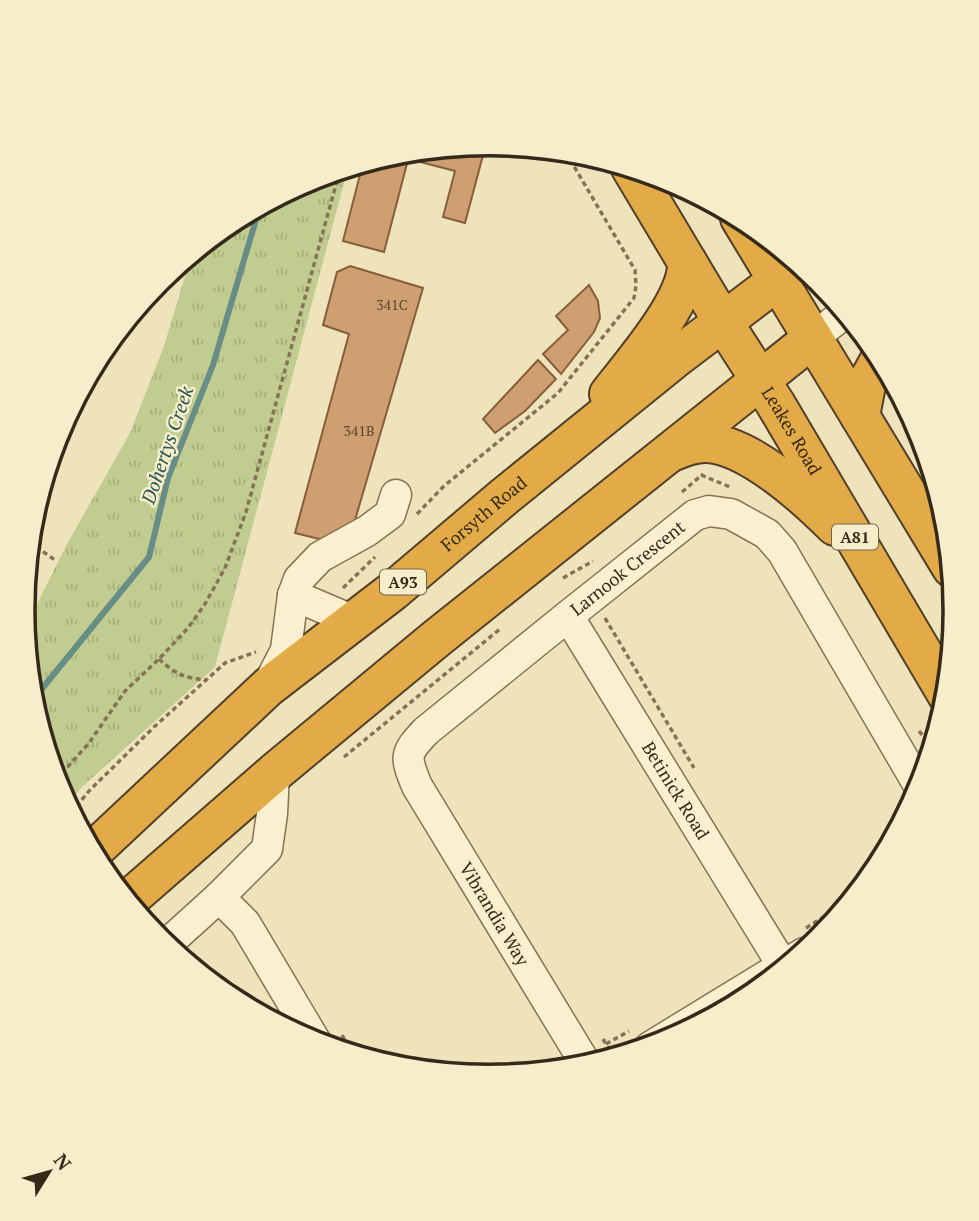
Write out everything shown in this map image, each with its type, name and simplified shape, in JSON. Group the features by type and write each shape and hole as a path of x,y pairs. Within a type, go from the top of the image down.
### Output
{"highway":[{"name":"Leakes Road","path":"639,181 723,323 761,380 938,680"},
{"path":"775,258 788,272 813,338 939,547"},
{"path":"571,443 666,317 682,285 687,262"},
{"name":"A93","path":"723,323 788,272"},
{"name":"Forsyth Road","path":"100,844 268,687 393,591 505,496 678,356 723,323"},
{"path":"135,894 274,773 448,629 813,338"},
{"path":"860,416 866,385 874,370"},
{"path":"666,454 700,443 712,443 744,454 785,481 866,557"}],"street":[{"path":"813,338 837,319"},
{"path":"268,687 286,650 293,595 299,579 320,557 368,531 390,514 396,495"},
{"name":"Larnook Crescent","path":"408,759 411,747 426,731 695,516 709,511 731,514 768,534 782,551 913,775"},
{"path":"293,595 354,621"},
{"name":"Betinick Road","path":"568,616 789,952"},
{"name":"Vibrandia Way","path":"408,759 417,786 581,1055"},
{"path":"175,938 267,849 274,773"},
{"path":"219,897 245,923 325,1034"}],"path":[{"path":"573,164 635,270 636,286"},
{"path":"64,770 89,743 125,691 188,628 225,568 246,512 337,183"},
{"path":"680,494 712,468"},
{"path":"39,549 55,560"},
{"path":"559,581 600,558"},
{"path":"336,763 509,621"},
{"path":"159,659 170,670 182,676 206,680"}],"green space":[{"path":"345,179 215,667 75,796 50,728 39,670 35,608 67,544 130,433 164,346 186,273 213,250 262,217"}],"building":[{"path":"483,156 465,223 443,217 455,171 420,162"},
{"path":"407,164 384,252 343,241 360,175"},
{"path":"350,266 423,288 353,527 327,541 295,533 349,334 323,325 337,272"},
{"path":"589,285 598,301 600,318 594,332 561,374 543,354 568,330 556,316"},
{"path":"538,360 556,379 525,411 495,433 483,419"}],"waterway":[{"name":"Dohertys Creek","path":"42,688 149,557 168,478 213,365 256,221"}]}
